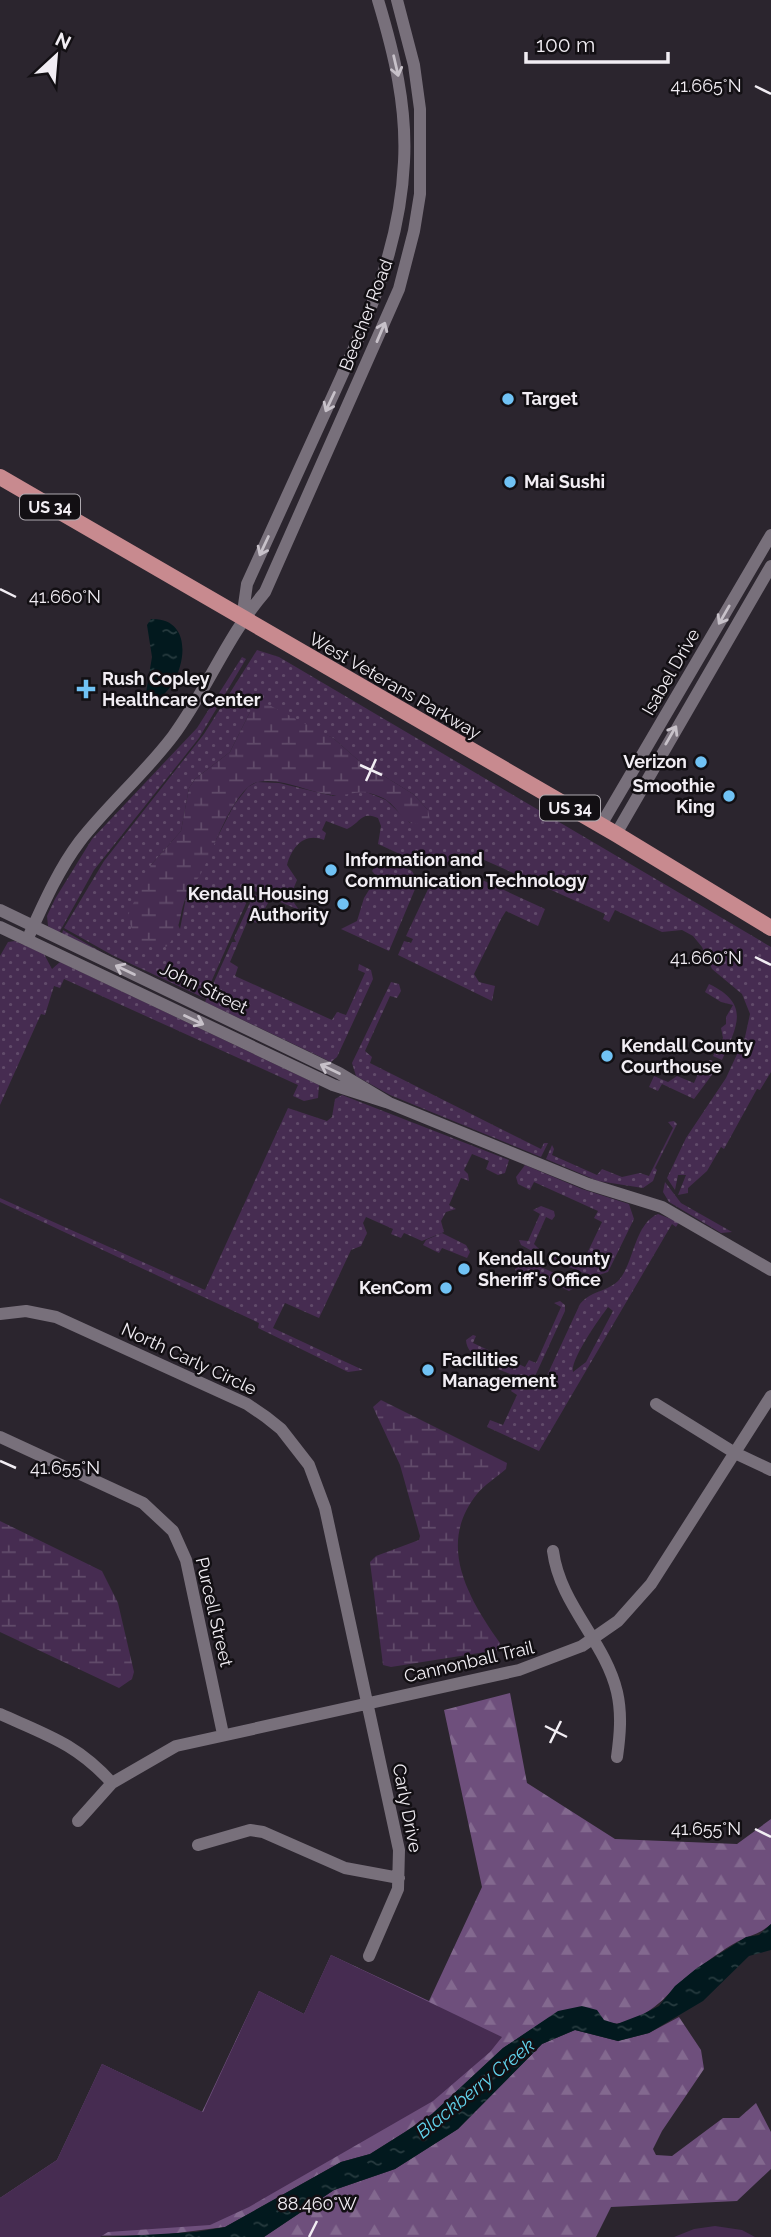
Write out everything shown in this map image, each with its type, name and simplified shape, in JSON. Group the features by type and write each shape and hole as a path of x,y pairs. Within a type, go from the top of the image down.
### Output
{"main road":[{"name":"West Veterans Parkway","path":"0,477 601,825 771,928"}],"street":[{"name":"Beecher Road","path":"242,619 247,583 376,299 394,242 405,161 404,120 400,83 378,0"},
{"name":"Beecher Road","path":"27,940 79,842 171,738 200,697 242,619 265,592 399,289 414,231 421,182 420,109 414,65 397,0"},
{"name":"Isabel Drive","path":"601,825 771,535"},
{"name":"Isabel Drive","path":"616,834 771,566"},
{"name":"John Street","path":"0,911 339,1073 389,1102 588,1184 662,1207 771,1270"},
{"name":"John Street","path":"0,927 333,1085 376,1101 389,1102"},
{"name":"North Carly Circle","path":"0,1314 26,1311 62,1320 247,1404 281,1429 309,1465 325,1508 367,1703"},
{"name":"Cannonball Trail","path":"78,1821 113,1783 176,1746 519,1671 556,1658 593,1639 625,1614 651,1584 771,1396"},
{"path":"656,1404 735,1453 771,1470"},
{"name":"Purcell Street","path":"0,1437 143,1503 173,1531 186,1560 223,1734"},
{"path":"553,1551 562,1588 612,1675 618,1695 621,1723 617,1757"},
{"name":"Carly Drive","path":"367,1703 399,1850 399,1878 393,1903 369,1956"},
{"path":"0,1714 74,1747 87,1756 113,1783"},
{"path":"198,1845 250,1830 262,1832 345,1868 399,1878"}],"green space":[{"path":"257,650 279,657 771,947 771,1072 760,1090 757,1089 724,1149 721,1147 707,1171 688,1188 688,1193 678,1195 686,1175 678,1175 675,1190 667,1178 686,1138 726,1078 745,1037 750,1014 742,994 712,969 702,947 693,936 682,930 662,932 615,910 609,922 603,919 605,914 482,859 479,865 453,861 426,866 378,844 381,826 378,818 372,816 364,817 347,829 326,821 322,830 326,833 324,840 310,838 300,843 292,852 287,865 297,880 290,897 299,910 252,890 204,998 112,955 64,928 104,861 204,734","holes":["250,712 304,725 333,738 358,760 413,794 428,810 410,823 386,800 366,792 355,790 333,796 279,783 257,782 248,787 234,805 186,898 180,929 151,865 181,831 189,788 195,779 230,752"]},
{"path":"242,657 246,659 199,738 94,870 59,933 48,926 47,916 55,899 92,839 197,728"},
{"path":"267,704 333,738 358,760 413,794 428,810 430,820 414,824 409,822 389,802 367,793 332,795 286,783 258,782 249,786 233,806 203,870 186,897 178,926 168,946 157,949 137,941 127,917 151,865 181,831 189,788 195,779 230,752 250,712 257,706"},
{"path":"382,857 412,871 418,882 389,951 341,929 357,921 364,898 377,877 372,871"},
{"path":"464,877 480,879 545,909 538,926 506,911 501,919 474,974 479,982 495,986 492,1001 398,955 404,941 411,943 413,939 406,936 429,887"},
{"path":"254,894 269,901 257,923 248,920 230,962 238,967 235,976 332,1020 337,1012 346,1015 365,973 358,970 359,964 371,970 373,979 337,1057 331,1062 62,934 63,930 103,953 205,1002 232,942 236,942 234,938"},
{"path":"15,941 44,954 52,969 60,962 319,1085 318,1098 304,1101 293,1096 298,1085 64,979 60,988 54,986 45,1015 41,1014 0,1105 0,956 8,942"},
{"path":"391,982 399,984 401,991 397,998 390,996 365,1051 372,1057 370,1063 541,1149 544,1143 548,1143 541,1157 390,1095 356,1076 352,1063"},
{"path":"709,984 731,1000 736,1008 736,1026 722,1060 713,1056 723,1038 721,1028 726,1024 726,1017 733,1005 721,1002 705,992"},
{"path":"710,1060 720,1064 694,1099 662,1084 658,1091 649,1087 654,1076 668,1082 677,1076 694,1083 702,1065"},
{"path":"342,1095 509,1160 505,1173 498,1175 486,1169 489,1161 472,1154 464,1170 469,1181 461,1178 449,1205 456,1209 446,1212 441,1221 444,1232 422,1241 404,1233 401,1238 391,1234 393,1229 366,1217 363,1223 367,1233 361,1246 351,1250 319,1318 285,1303 273,1328 363,1370 348,1372 258,1328 259,1323 0,1202 0,1198 205,1290 288,1108 327,1121 332,1117 335,1099"},
{"path":"674,1121 677,1124 655,1168 657,1170 653,1181 643,1188 598,1181 546,1159 552,1145 552,1155 597,1175 602,1169 622,1177 640,1173 649,1176 673,1128 668,1122"},
{"path":"525,1165 582,1189 629,1204 634,1219 608,1272 593,1277 552,1260 553,1251 583,1262 602,1222 594,1218 598,1211 534,1182 530,1190 518,1184 516,1177"},
{"path":"665,1182 681,1203 732,1232 721,1233 669,1202 663,1192"},
{"path":"541,1206 554,1211 555,1216 552,1220 546,1217 534,1244 540,1250 534,1252 521,1245 519,1240 528,1241 540,1214 533,1210"},
{"path":"658,1214 679,1222 676,1227 672,1224 539,1451 487,1427 490,1420 503,1425 517,1395 511,1391 513,1388 531,1390 544,1382 580,1304 618,1281 626,1269 640,1233","holes":["608,1307 613,1311 586,1362 573,1372 580,1349 592,1330"]},
{"path":"442,1233 466,1245 470,1252 467,1258 442,1248 439,1253 423,1245 426,1240"},
{"path":"528,1261 574,1282 576,1287 569,1291 536,1275 520,1279 515,1269"},
{"path":"560,1301 565,1305 565,1311 536,1374 531,1379 523,1379 488,1365 468,1348 466,1340 473,1335 476,1336 473,1343 525,1367 529,1360 536,1363 561,1307 554,1303"},
{"path":"381,1400 507,1463 506,1469 477,1494 465,1513 459,1533 458,1552 468,1590 500,1643 498,1650 391,1667 383,1665 370,1562 376,1556 419,1540 420,1536 400,1465 373,1407"},
{"path":"0,1521 102,1571 118,1603 134,1672 132,1679 119,1688 0,1632"},
{"path":"510,1693 527,1783 615,1839 737,1844 771,1819 771,1924 714,1956 655,2007 634,2019 616,2023 558,2012 503,2048 432,2114 405,2132 370,2154 341,2162 225,2227 161,2235 0,2237 0,2198 57,2160 102,2064 202,2112 259,1991 304,2014 331,1955 429,2001 482,1887 444,1710"},
{"path":"331,1955 502,2037 490,2052 433,2101 249,2207 210,2225 108,2232 100,2237 0,2237 0,2198 57,2160 102,2064 203,2112 259,1991 304,2014"},
{"path":"679,2017 701,2050 704,2069 653,2149 656,2155 672,2156 723,2118 739,2118 756,2103 771,2132 771,2169 737,2201 611,2207 596,2237 264,2237 334,2190 395,2169 458,2129 542,2044 575,2030 618,2041 649,2033"},
{"path":"715,2226 742,2230 755,2237 674,2237 694,2229"}],"water":[{"path":"151,619 167,622 177,630 182,642 179,670 173,684 154,700 146,693 152,657 147,625"},
{"name":"Blackberry Creek","path":"771,1924 771,1950 749,1956 703,2001 649,2033 618,2041 575,2030 542,2044 458,2129 395,2169 334,2190 264,2237 108,2237 196,2232 225,2227 341,2162 370,2154 405,2132 432,2114 503,2048 558,2011 582,2006 597,2010 604,2020 617,2024 643,2014 659,2006 675,1986 697,1968 746,1937 759,1935"}],"place":[{"name":"Target","path":"508,399"},
{"name":"Mai Sushi","path":"510,482"},
{"name":"Rush Copley Healthcare Center","path":"86,689"},
{"name":"Verizon","path":"701,762"},
{"name":"Smoothie King","path":"729,796"},
{"name":"Information and Communication Technology","path":"331,870"},
{"name":"Kendall Housing Authority","path":"343,904"},
{"name":"Kendall County Courthouse","path":"607,1056"},
{"name":"Kendall County Sheriff's Office","path":"464,1269"},
{"name":"KenCom","path":"446,1288"},
{"name":"Facilities Management","path":"428,1370"}]}
